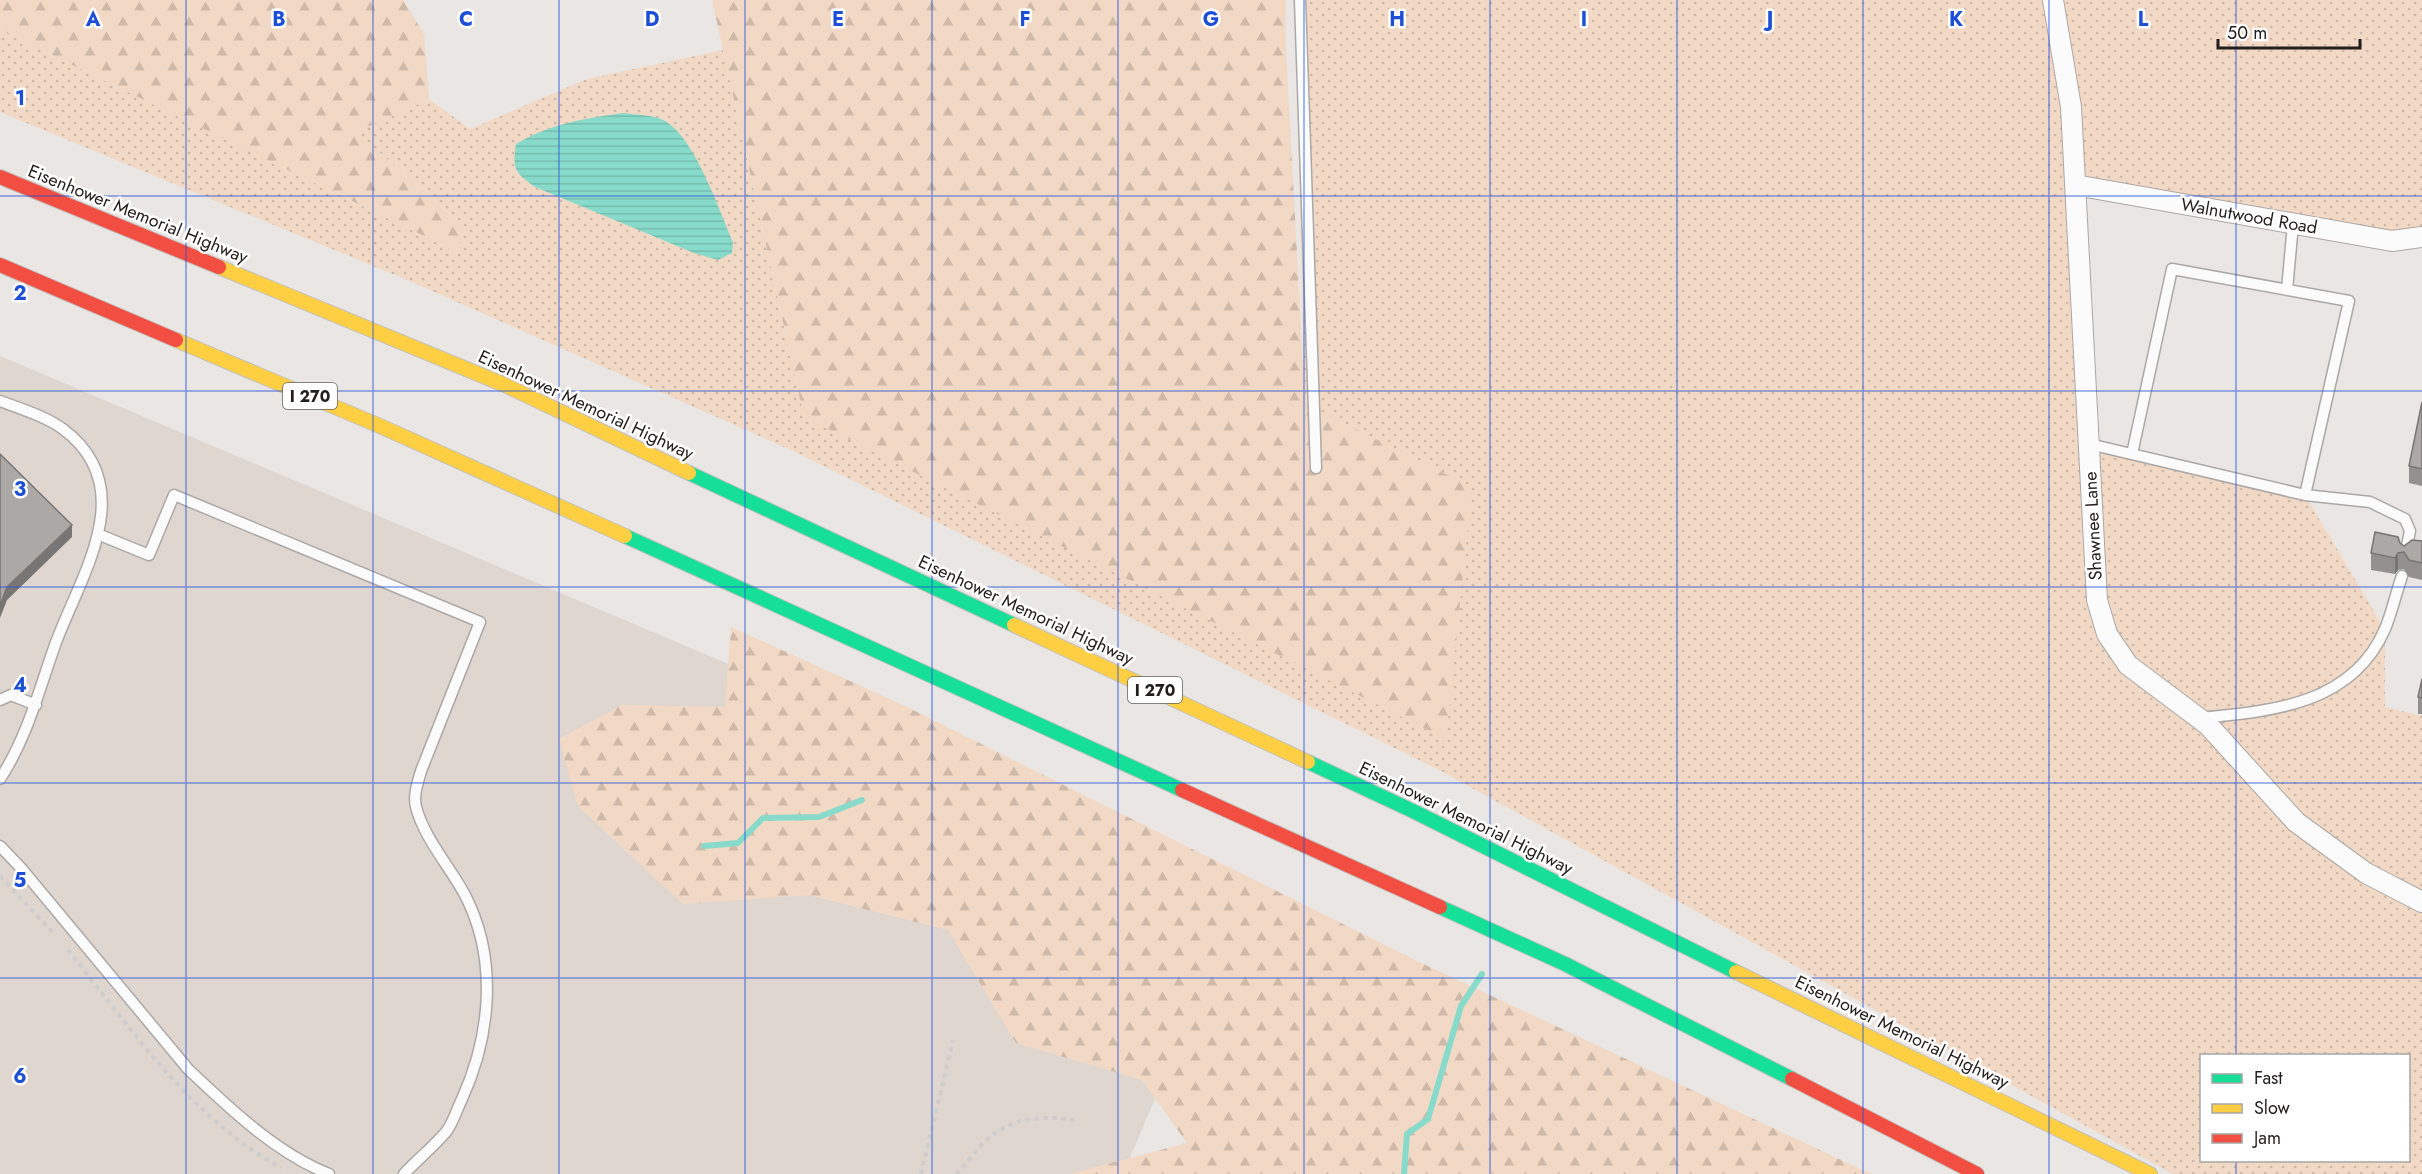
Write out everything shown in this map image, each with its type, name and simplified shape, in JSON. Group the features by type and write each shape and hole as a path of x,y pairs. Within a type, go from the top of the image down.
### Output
{"highway":[{"name":"Eisenhower Memorial Highway","path":"0,177 505,385 805,528 1413,811 1683,946 2150,1174"},
{"name":"I 270","path":"0,265 380,426 1565,964 1977,1174"}],"street":[{"name":"Shawnee Lane","path":"2053,0 2071,107 2097,600 2107,634 2128,665 2200,718 2296,822 2366,873 2422,902"},
{"name":"Walnutwood Road","path":"2075,185 2392,242 2422,237"}],"lane":[{"path":"1300,0 1317,468"},
{"path":"2287,290 2293,224"},
{"path":"2392,242 2422,247"},
{"path":"2132,454 2172,269 2349,301 2305,495"},
{"path":"0,401 46,419 79,443 91,461 100,486 103,511 100,535 55,644 36,705 2,771"},
{"path":"2089,444 2305,495 2370,502 2393,511 2404,519 2410,531 2405,555"},
{"path":"100,535 149,555 174,495 480,622 421,771 416,792 416,807 440,858 464,894 476,922 485,956 487,1015 472,1078 447,1130 404,1174"},
{"path":"2200,718 2264,711 2309,700 2341,684 2363,663 2385,630 2402,576"},
{"path":"0,700 11,695 36,705"},
{"path":"0,846 21,868 188,1069 217,1096 278,1144 329,1174"}],"path":[{"path":"921,1174 952,1040"},
{"path":"956,1174 991,1134 1004,1125 1035,1117 1077,1120"}],"shaded area":[{"path":"624,113 661,119 676,130 696,158 705,176 733,242 732,253 718,260 694,253 535,187 516,170 514,159 516,144 529,137 568,123"},
{"path":"0,356 1247,883 1123,1174 0,1174"}],"green space":[{"path":"0,0 403,0 424,34 429,99 356,132 465,227 457,252 0,30"},
{"path":"712,0 1286,0 1286,50 1305,404 1472,487 1446,739 804,417"},
{"path":"1295,0 2422,0 2422,237 2076,185 2089,444 2305,495 2385,630 2385,707 2422,716 2422,1174 2173,1174 1443,772 791,450 412,282 0,112 0,30 457,252 465,227 356,132 429,99 470,129 587,79 723,50 804,417 1326,416 1305,404"},
{"path":"731,627 907,707 1413,959 1871,1174 1069,1174 1187,1143 1142,1080 1016,1043 948,930 808,895 683,904 578,806 559,739 622,705 725,707"}],"building":[{"path":"2422,402 2422,469 2409,466"},
{"path":"0,454 72,525 7,587 0,605"},
{"path":"2375,532 2398,537 2404,546 2412,540 2422,541 2422,563 2409,560 2404,552 2398,553 2395,558 2371,553"},
{"path":"2422,679 2422,698 2418,697"}],"waterway":[{"path":"704,846 738,843 763,818 819,817 862,800"},
{"path":"1404,1174 1407,1134 1428,1119 1461,1006 1482,974"}],"traffic: fast":[{"path":"689,473 1014,625"},
{"path":"625,536 1182,790"},
{"path":"1308,762 1413,811 1736,972"},
{"path":"1440,907 1565,964 1792,1079"}],"traffic: slow":[{"path":"219,267 505,385 689,473"},
{"path":"176,340 380,426 625,536"},
{"path":"1014,625 1308,762"},
{"path":"1736,972 2150,1174"}],"traffic: jam":[{"path":"0,177 219,267"},
{"path":"0,265 176,340"},
{"path":"1182,790 1440,907"},
{"path":"1792,1079 1977,1174"}]}
